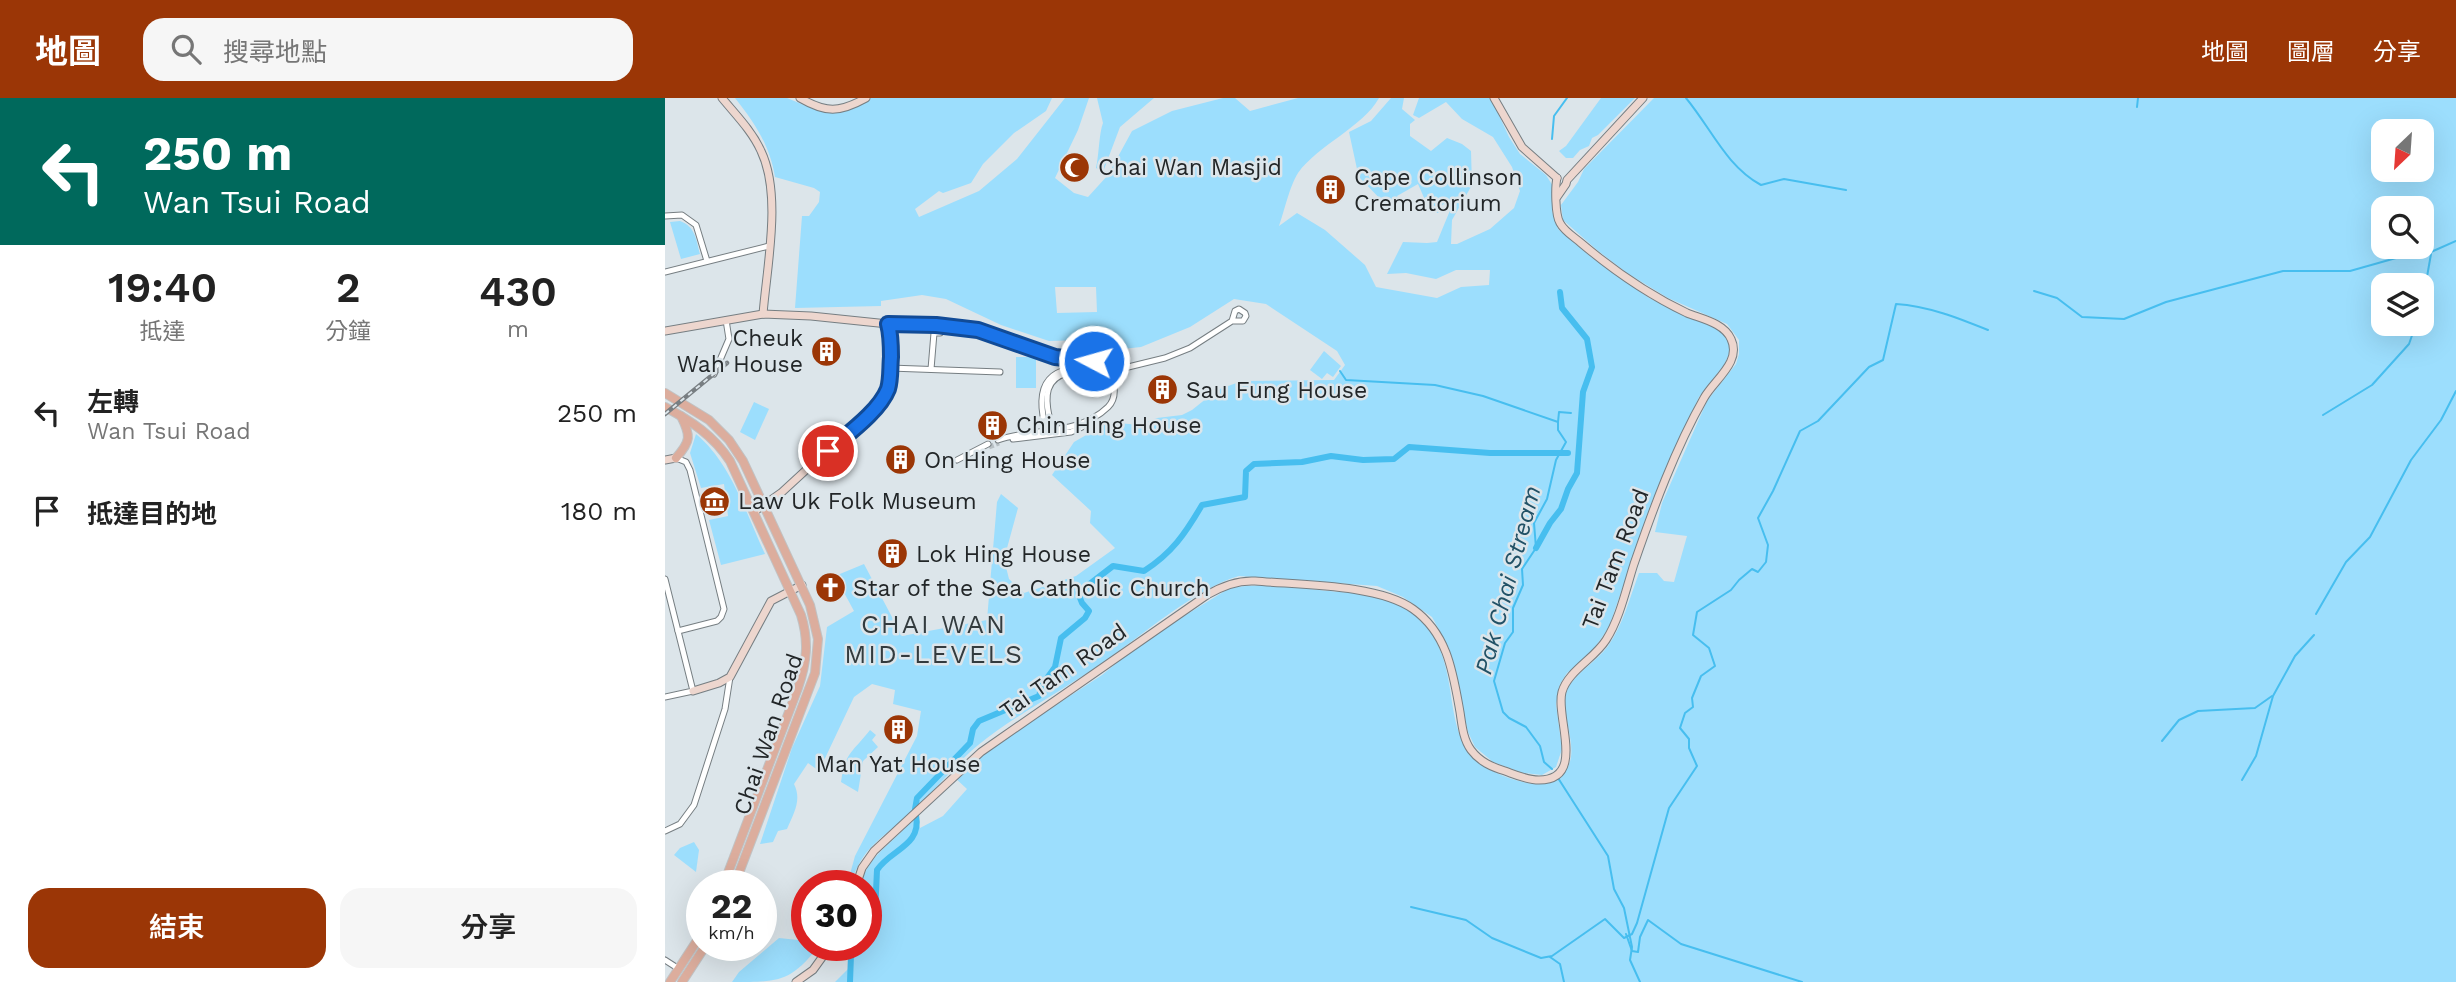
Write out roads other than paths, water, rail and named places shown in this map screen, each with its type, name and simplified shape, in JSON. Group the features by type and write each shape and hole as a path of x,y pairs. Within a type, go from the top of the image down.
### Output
{"main road":[{"path":"722,98 752,135 765,161 772,196 763,314"},
{"path":"800,98 829,110 846,108 866,98"},
{"path":"1494,98 1522,147 1561,182"},
{"name":"Tai Tam Road","path":"862,870 874,851 981,752 1207,595 1239,582 1255,581 1368,592 1387,596 1406,605 1430,625 1446,649 1464,733 1474,754 1489,765 1528,779 1543,780 1557,773 1564,765 1567,749 1561,704 1564,686 1570,677 1595,655 1611,632 1657,499 1702,401 1730,363 1734,351 1731,339 1723,328 1685,312 1635,283 1594,254 1559,221 1556,211 1561,182 1643,98"},
{"path":"665,331 763,314 888,324 891,335 887,391 877,407 765,506 755,511"},
{"name":"Chai Wan Road","path":"665,393 700,413 723,434 743,461 802,585 817,625 818,655 815,673 740,870"},
{"name":"Chai Wan Road","path":"665,407 702,429 725,453 755,511 806,629 804,670 729,870"},
{"path":"665,460 676,458 687,446 689,437 681,416"},
{"path":"693,691 730,677 771,601 802,585"},
{"path":"670,982 686,958"},
{"path":"685,978 696,961"},
{"path":"796,982 813,970 819,961"}],"street":[{"path":"665,216 682,215 697,225 707,261"},
{"path":"665,272 769,246"},
{"path":"714,374 729,339 726,320"},
{"path":"1049,432 1046,416 1047,391 1058,376 1071,372 1120,369 1153,362 1178,354 1231,321"},
{"path":"888,324 936,325 978,330 1055,357 1094,361 1103,366 1109,374 1115,393 1109,405 1089,420 1075,427 998,442"},
{"path":"931,369 935,333"},
{"path":"890,368 1000,372"},
{"path":"957,460 987,446"},
{"path":"676,458 686,462 690,470 725,609 717,621 678,631"},
{"path":"665,579 693,691 665,697"},
{"path":"665,831 684,820 694,805 725,709 730,677"},
{"path":"665,960 679,969 685,978"}],"waterway":[{"path":"1552,139 1554,116 1567,98"},
{"path":"1686,98 1728,157 1761,185 1784,179 1846,190"},
{"path":"2137,107 2138,98"},
{"path":"2034,291 2057,298 2082,317 2124,319 2166,302 2283,271 2350,271 2396,258 2431,252 2456,241"},
{"path":"2428,273 2430,259"},
{"path":"1536,548 1561,509 1577,473 1583,392 1592,367 1587,339 1562,308 1560,292"},
{"path":"1411,907 1466,920 1492,938 1541,958 1552,956 1605,919 1624,938 1632,934 1669,808 1697,766 1689,748 1689,739 1680,728 1685,713 1693,707 1692,698 1701,676 1715,666 1709,648 1693,635 1697,612 1731,590 1752,569 1758,572 1766,562 1768,545 1758,518 1800,431 1818,421 1869,367 1883,360 1896,304 1931,310 1988,330"},
{"path":"2323,415 2372,385 2409,344 2412,336"},
{"name":"Pak Chai Stream","path":"1340,371 1346,380 1435,385 1483,396 1558,422 1559,412 1571,413"},
{"path":"2316,614 2346,562 2370,537 2411,460 2441,420 2456,391"},
{"name":"Pak Chai Stream","path":"1552,769 1544,762 1540,746 1526,727 1503,712 1494,681 1505,643 1513,632 1513,608 1523,585 1522,569 1536,548 1534,523 1547,499 1556,460 1566,442 1558,430 1558,422"},
{"path":"915,809 917,798 970,743 973,729 979,721 1039,696 1042,685 1055,667 1061,638 1085,618 1089,611 1078,593 1113,566 1144,571 1154,564 1177,542 1202,505 1245,497 1246,471 1254,464 1302,462 1331,456 1363,460 1394,459 1409,447 1490,453 1568,453"},
{"path":"2242,780 2256,756 2273,696 2295,656 2314,635"},
{"path":"2162,741 2179,720 2198,711 2255,708 2272,696"},
{"name":"Pak Chai Stream","path":"1558,778 1608,856 1614,889 1624,908 1632,947 1630,960 1640,982"},
{"path":"877,870 910,840 917,825 916,815"},
{"path":"1626,934 1632,951 1638,952 1640,937 1648,920 1681,944 1802,982"},
{"path":"1550,957 1560,964 1564,982"},
{"path":"850,982 851,961"}],"tunnel":[{"path":"989,447 999,443"}],"railway":[{"path":"665,414 727,363"}],"place":[{"name":"Chai Wan Masjid","path":"1075,167"},
{"name":"Cape Collinson Crematorium","path":"1331,190"},
{"name":"Cheuk Wah House","path":"826,351"},
{"name":"Sau Fung House","path":"1163,390"},
{"name":"Chin Hing House","path":"993,425"},
{"name":"On Hing House","path":"901,460"},
{"name":"Law Uk Folk Museum","path":"715,501"},
{"name":"Lok Hing House","path":"893,554"},
{"name":"Star of the Sea Catholic Church","path":"830,588"},
{"name":"Man Yat House","path":"898,730"}],"district":[{"name":"CHAI WAN MID-LEVELS","path":"934,639"}]}
